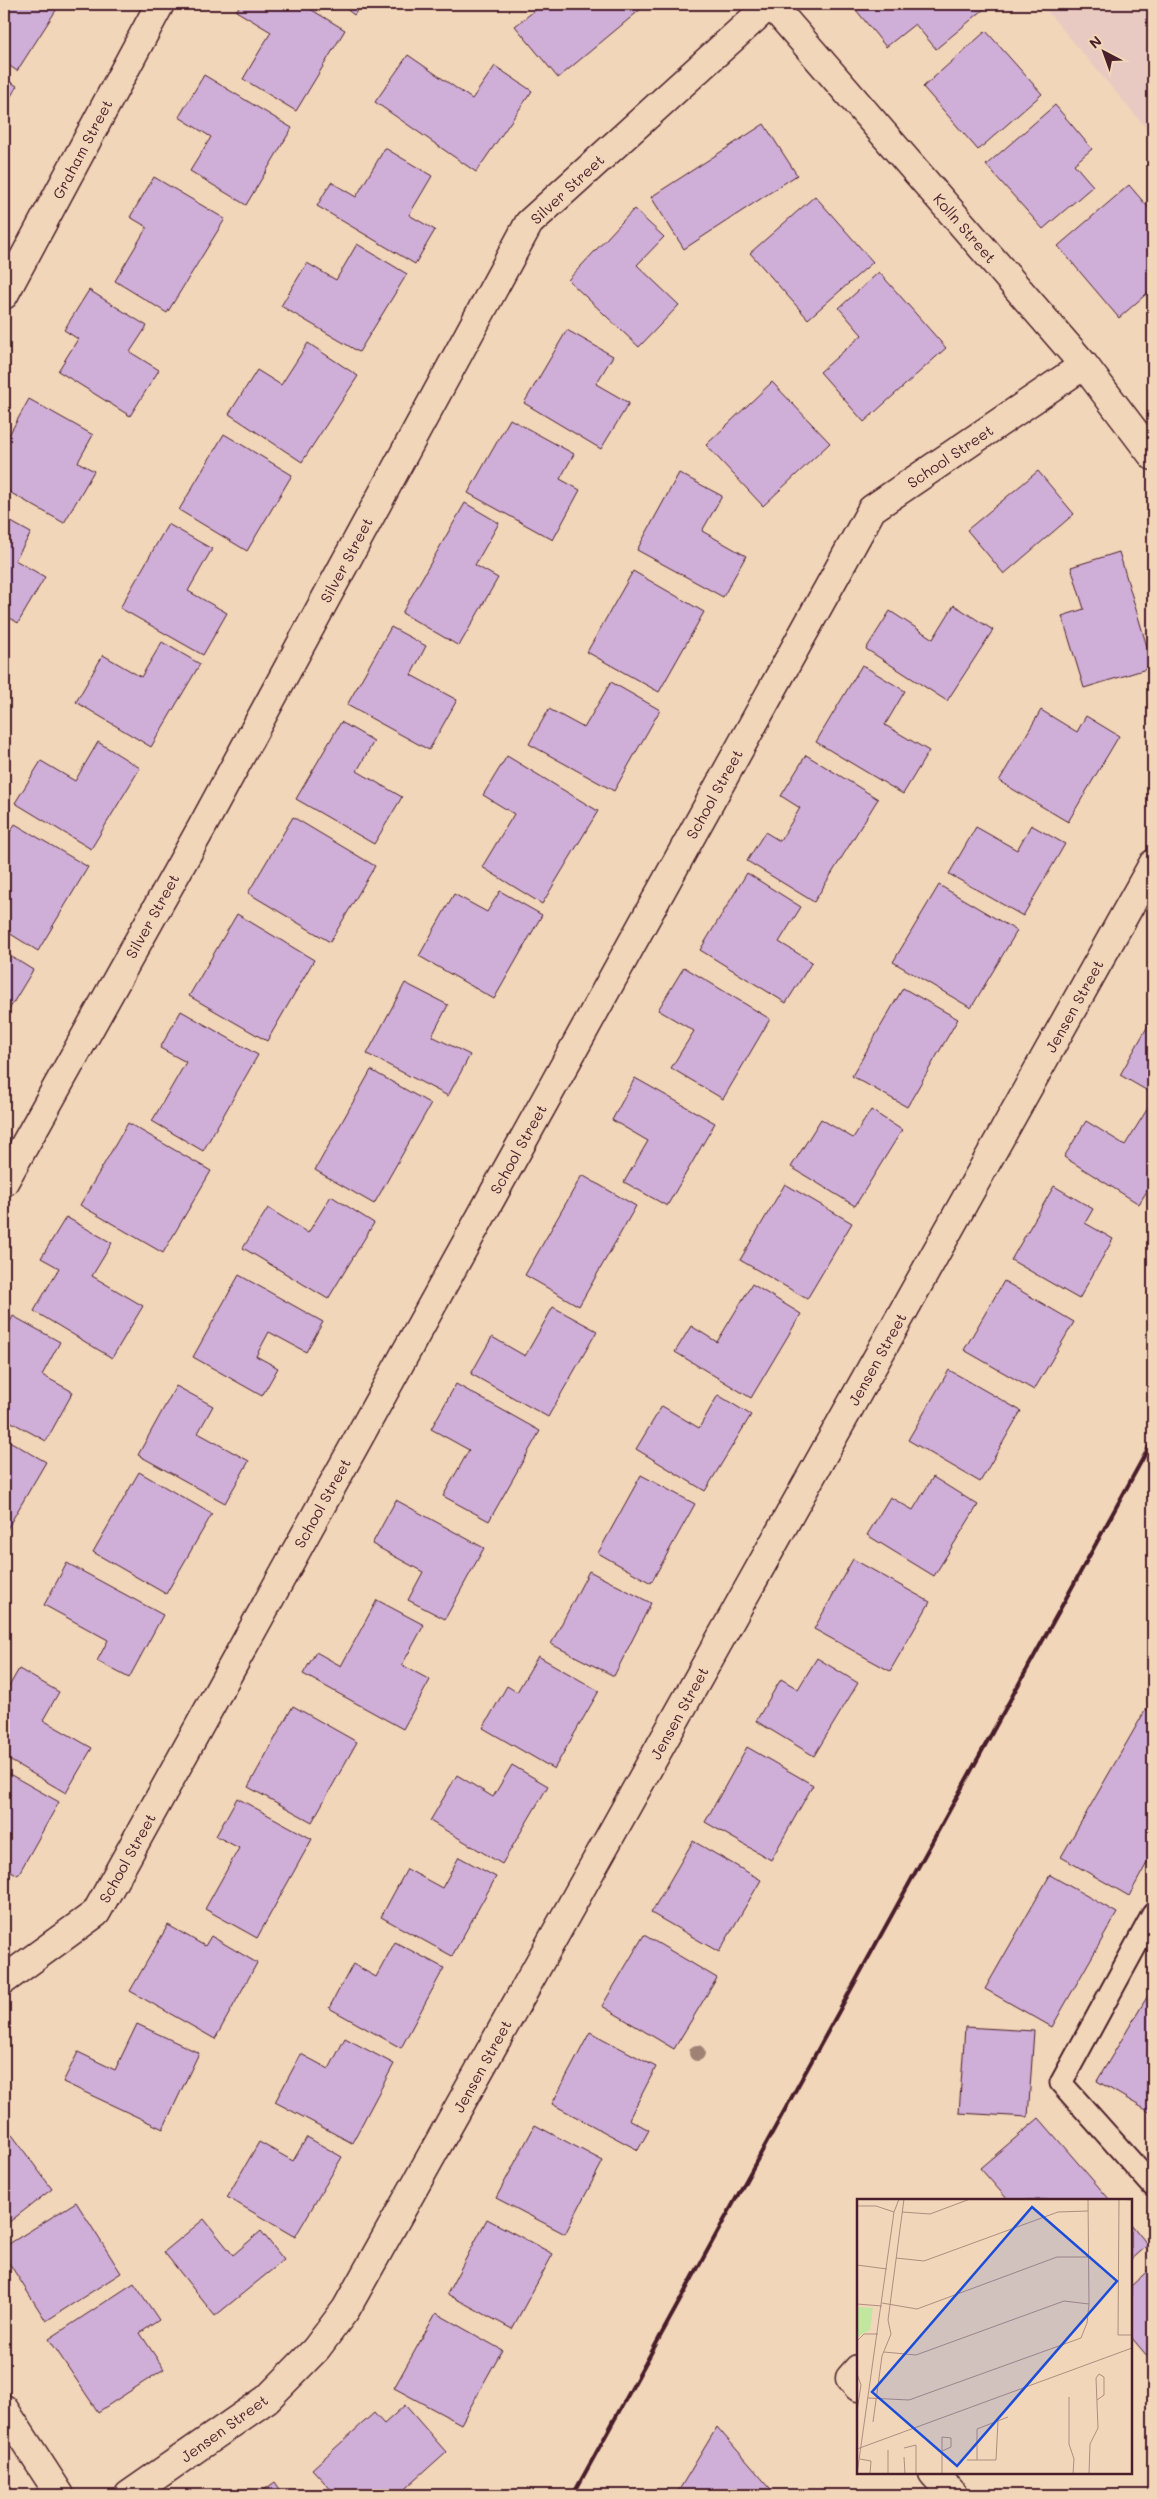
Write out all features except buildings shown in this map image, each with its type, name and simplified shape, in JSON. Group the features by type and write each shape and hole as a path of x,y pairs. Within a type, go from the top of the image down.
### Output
{"street":[{"name":"Graham Street","path":"4,295 160,4"},
{"name":"Kolln Street","path":"771,4 1084,366 1153,456"},
{"name":"Silver Street","path":"4,1182 202,827 529,223 771,4"},
{"name":"School Street","path":"4,1980 96,1913 872,509 1084,366"},
{"name":"Jensen Street","path":"129,2495 267,2399 316,2349 346,2309 1153,864"},
{"path":"857,2370 850,2378 857,2386"},
{"path":"4,2408 60,2495"}],"lane":[{"path":"1153,1914 1061,2083 1153,2186"}],"shaded area":[{"path":"1041,4 1153,4 1153,136"}],"railway":[{"path":"573,2495 1153,1440"}]}
